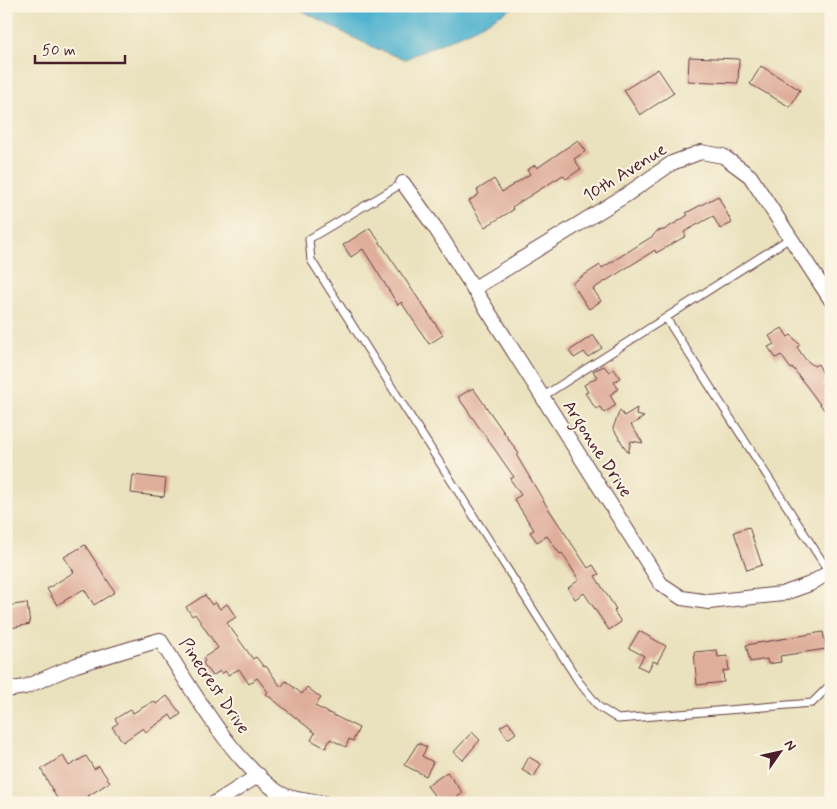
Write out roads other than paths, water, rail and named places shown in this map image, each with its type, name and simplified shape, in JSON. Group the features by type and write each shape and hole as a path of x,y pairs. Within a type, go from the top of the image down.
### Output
{"street":[{"name":"10th Avenue","path":"473,289 626,195 672,163 701,152 723,156 750,176 831,300"},
{"name":"Argonne Drive","path":"403,183 473,289 661,584 682,598 709,602 782,594 830,575"},
{"name":"Pinecrest Drive","path":"6,690 25,687 76,665 160,640 228,744 280,794 323,803"},
{"path":"215,803 259,775"}],"lane":[{"path":"403,183 309,239 311,260 579,682 600,707 618,719 812,703 831,684"},
{"path":"542,397 790,238"},
{"path":"666,318 830,575"}],"water":[{"path":"292,6 516,6 472,30 405,59 362,42"}]}
